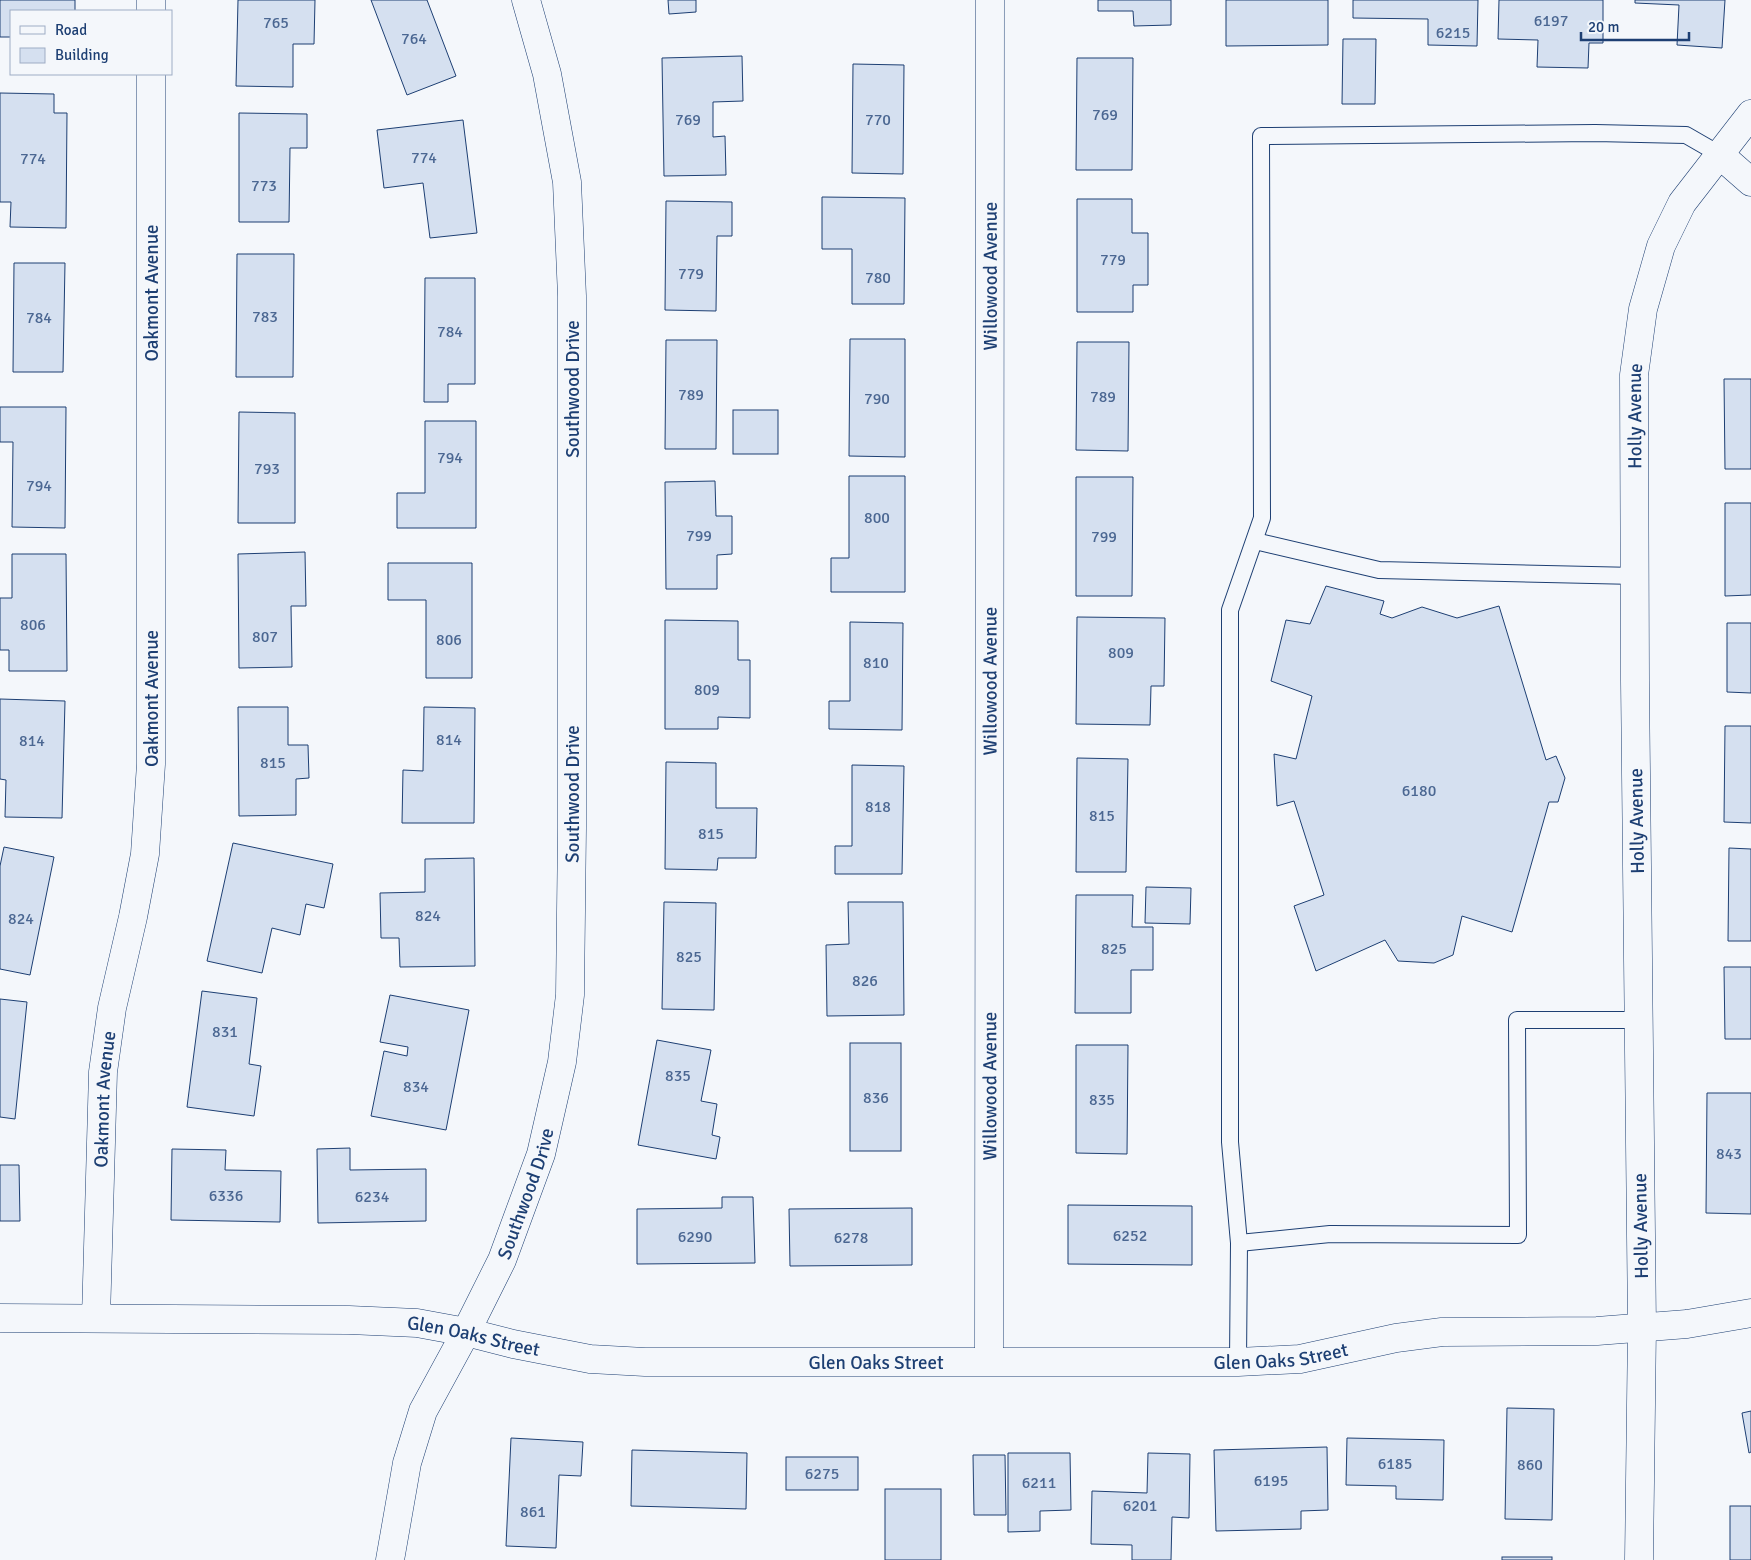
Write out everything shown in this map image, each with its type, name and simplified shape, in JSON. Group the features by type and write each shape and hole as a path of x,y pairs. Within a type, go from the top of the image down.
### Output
{"street":[{"name":"Southwood Drive","path":"390,1560 407,1464 423,1411 502,1260 541,1154 562,1062 570,995 572,828 572,296 567,182 547,74 526,0"},
{"name":"Willowood Avenue","path":"989,1361 990,0"},
{"name":"Oakmont Avenue","path":"96,1318 103,1072 112,1008 134,917 145,854 151,764 151,75"},
{"name":"Holly Avenue","path":"1639,1560 1642,1327 1635,690 1634,375 1643,309 1661,246 1682,203 1751,114"},
{"path":"1719,154 1751,182"},
{"name":"Glen Oaks Street","path":"0,1318 349,1320 417,1323 590,1359 645,1362 1238,1362 1300,1358 1396,1338 1442,1332 1597,1331 1687,1324 1751,1313"}],"lane":[{"path":"1238,1362 1239,1243 1230,1142 1230,610 1262,518 1261,136 1585,133 1686,135 1719,154"},
{"path":"1255,541 1379,570 1636,576"},
{"path":"1239,1243 1330,1234 1518,1235 1517,1020 1638,1020"}],"building":[{"path":"0,0 75,0 75,10 10,10 10,37 0,37"},
{"path":"238,0 315,0 314,44 293,44 293,87 236,86"},
{"path":"371,0 427,0 456,76 407,95"},
{"path":"668,0 696,0 696,12 669,14"},
{"path":"1098,0 1171,0 1171,25 1134,26 1133,11 1098,11"},
{"path":"1226,0 1328,0 1328,45 1226,46"},
{"path":"1353,0 1478,0 1477,46 1428,45 1428,19 1353,18"},
{"path":"1499,0 1603,0 1603,43 1589,43 1588,68 1537,67 1538,40 1498,39"},
{"path":"1635,0 1725,0 1722,48 1677,45 1679,5 1635,3"},
{"path":"1343,39 1376,39 1375,104 1342,104"},
{"path":"742,56 743,101 713,102 713,137 725,136 726,175 664,176 662,58"},
{"path":"1077,58 1133,58 1132,170 1076,170"},
{"path":"853,64 904,65 903,174 852,173"},
{"path":"0,93 54,94 54,113 67,113 66,228 10,227 11,202 0,202"},
{"path":"239,113 307,114 307,148 290,148 289,222 239,222"},
{"path":"463,120 477,233 430,238 423,183 384,188 377,130"},
{"path":"822,197 905,198 904,304 852,304 852,249 822,249"},
{"path":"1077,199 1132,199 1132,233 1148,233 1148,285 1133,285 1133,312 1077,312"},
{"path":"666,201 732,202 732,236 717,236 716,311 665,310"},
{"path":"237,254 294,254 293,377 236,377"},
{"path":"14,263 65,263 63,372 13,372"},
{"path":"425,278 475,278 475,384 448,384 448,402 424,402"},
{"path":"850,339 905,339 905,457 849,456"},
{"path":"666,340 717,340 716,449 665,449"},
{"path":"1077,342 1129,342 1128,451 1076,450"},
{"path":"1724,379 1751,379 1751,469 1725,469"},
{"path":"0,407 66,407 65,528 12,527 13,442 0,442"},
{"path":"733,410 778,410 778,454 733,454"},
{"path":"239,412 295,413 295,523 238,523"},
{"path":"425,421 476,421 476,528 397,528 397,493 425,493"},
{"path":"849,476 905,476 905,592 831,592 831,558 849,558"},
{"path":"1076,477 1133,477 1132,596 1076,596"},
{"path":"715,481 716,516 732,516 732,554 717,555 717,589 666,589 665,482"},
{"path":"1725,503 1751,503 1751,595 1725,596"},
{"path":"305,552 306,606 291,606 292,667 239,668 238,554"},
{"path":"12,554 66,554 67,671 9,671 9,650 0,650 0,598 12,598"},
{"path":"388,563 472,563 472,678 426,678 426,600 388,600"},
{"path":"1326,586 1384,601 1380,614 1392,618 1422,607 1457,618 1499,606 1546,760 1556,756 1565,778 1558,802 1549,802 1512,932 1462,916 1453,955 1434,963 1398,961 1385,940 1316,971 1294,906 1324,895 1294,801 1277,806 1274,754 1296,759 1312,696 1271,681 1286,620 1310,624"},
{"path":"1077,617 1165,618 1164,686 1151,686 1150,725 1076,724"},
{"path":"665,620 738,621 738,660 750,660 750,718 718,717 718,729 665,729"},
{"path":"850,622 903,623 902,730 829,729 829,701 850,701"},
{"path":"1727,623 1751,623 1751,693 1727,692"},
{"path":"0,699 65,701 62,818 5,817 6,780 0,779"},
{"path":"238,707 288,707 288,745 308,745 309,778 296,779 296,815 239,816"},
{"path":"424,707 475,708 474,823 402,823 403,770 423,771"},
{"path":"1725,726 1751,726 1751,823 1724,822"},
{"path":"1077,758 1128,759 1126,872 1076,872"},
{"path":"666,762 716,763 716,808 757,808 756,858 718,858 717,870 665,869"},
{"path":"852,765 904,766 902,874 835,874 835,846 852,846"},
{"path":"233,843 333,864 324,908 306,904 300,935 272,928 262,973 207,961"},
{"path":"4,847 54,857 30,975 0,969 0,866"},
{"path":"1729,848 1751,849 1751,941 1728,941"},
{"path":"474,858 475,966 400,967 399,938 381,938 380,893 425,892 425,859"},
{"path":"1146,887 1191,888 1190,924 1145,923"},
{"path":"1076,895 1133,895 1132,927 1153,927 1153,970 1131,970 1131,1013 1075,1013"},
{"path":"664,902 716,903 714,1010 662,1009"},
{"path":"848,902 903,902 904,1015 827,1016 826,945 849,944"},
{"path":"1724,967 1751,967 1751,1039 1725,1039"},
{"path":"202,991 257,998 249,1064 261,1066 254,1116 187,1107"},
{"path":"390,995 469,1010 446,1130 371,1116 384,1051 407,1056 408,1047 380,1042"},
{"path":"0,999 27,1002 15,1119 0,1117"},
{"path":"657,1040 711,1050 701,1101 717,1104 712,1135 720,1137 716,1159 638,1145"},
{"path":"850,1043 901,1043 901,1151 850,1151"},
{"path":"1076,1045 1128,1045 1127,1154 1076,1153"},
{"path":"1707,1093 1751,1093 1751,1214 1706,1213"},
{"path":"350,1148 350,1170 426,1169 426,1221 318,1223 317,1149"},
{"path":"172,1149 226,1150 225,1170 281,1171 280,1222 171,1220"},
{"path":"0,1165 19,1165 20,1221 0,1221"},
{"path":"722,1197 753,1197 755,1263 637,1264 637,1209 722,1208"},
{"path":"1068,1205 1192,1206 1192,1265 1068,1264"},
{"path":"912,1208 912,1265 790,1266 789,1209"},
{"path":"1507,1408 1554,1409 1552,1520 1505,1519"},
{"path":"1751,1411 1751,1452 1749,1453 1742,1413"},
{"path":"511,1438 583,1442 581,1476 559,1475 556,1548 506,1546"},
{"path":"1347,1438 1444,1440 1443,1500 1396,1499 1396,1486 1346,1485"},
{"path":"1327,1447 1328,1510 1301,1511 1301,1529 1216,1531 1214,1450"},
{"path":"632,1450 747,1453 746,1509 631,1506"},
{"path":"1008,1453 1070,1453 1071,1510 1040,1511 1040,1531 1008,1532"},
{"path":"1148,1453 1190,1454 1189,1518 1172,1517 1171,1560 1132,1560 1132,1545 1091,1544 1092,1491 1147,1493"},
{"path":"973,1455 1005,1455 1006,1515 974,1515"},
{"path":"786,1457 858,1457 858,1490 786,1490"},
{"path":"885,1489 941,1489 941,1560 885,1560"},
{"path":"1730,1506 1751,1506 1751,1560 1730,1560"},
{"path":"1502,1557 1552,1557 1552,1560 1502,1560"}]}
